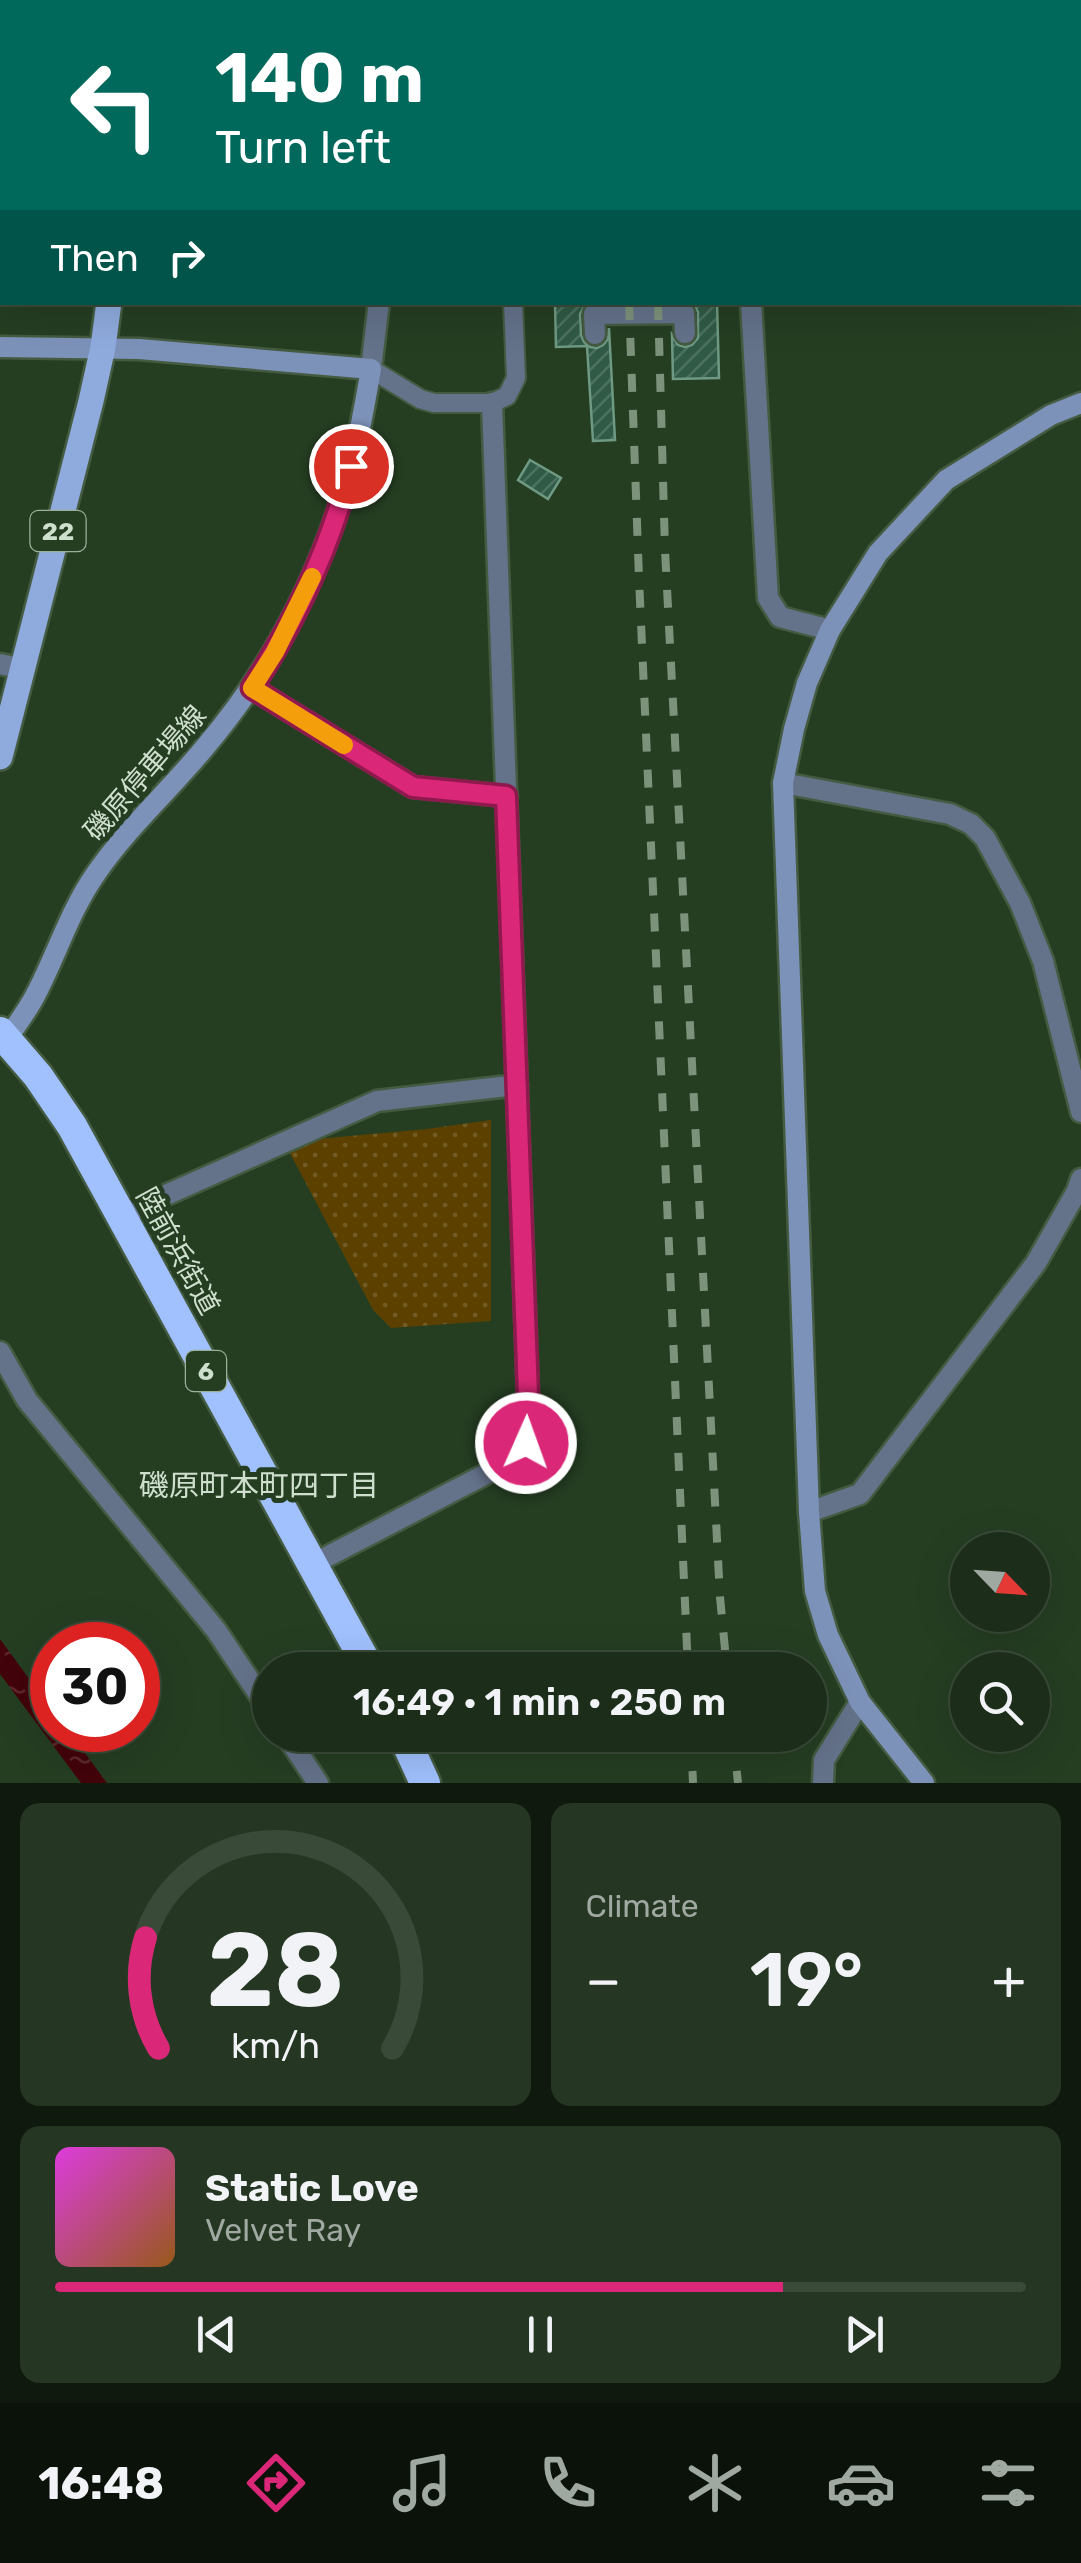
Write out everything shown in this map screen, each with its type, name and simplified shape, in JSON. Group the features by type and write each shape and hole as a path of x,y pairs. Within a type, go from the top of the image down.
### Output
{"highway":[{"name":"陸前浜街道","path":"4,1036 56,1100 360,1652"},
{"path":"411,1752 425,1783"}],"main road":[{"name":"22","path":"0,757 12,666 103,348 109,305"}],"street":[{"path":"0,347 103,348 371,370 379,305"},
{"path":"750,305 768,598 780,617 830,630"},
{"path":"598,328 635,308 681,326"},
{"name":"磯原停車場線","path":"4,1036 35,996 94,875 206,746 275,652 310,582 345,488 371,370"},
{"path":"924,1783 860,1702 828,1635 815,1590 783,783 807,683 830,630 878,553 946,480 1052,415 1081,403"},
{"path":"312,1564 509,1462 526,1443 529,1422 492,404"},
{"path":"252,688 413,787 506,796"},
{"path":"783,783 950,814 971,824 985,838 1020,903 1043,961 1081,1112"},
{"path":"121,1215 376,1101 517,1085"},
{"path":"809,1512 860,1494 1036,1263 1081,1179"},
{"path":"0,1352 27,1400 216,1630 252,1684"},
{"path":"824,1783 824,1760 860,1702"},
{"path":"297,1752 318,1783"}],"lane":[{"path":"371,370 434,403 492,404 507,396 516,378 513,305"}],"shaded area":[{"path":"491,1120 491,1321 391,1328 373,1310 284,1142"}],"water":[{"path":"0,1639 30,1680 30,1714 0,1674"},
{"path":"58,1752 84,1752 107,1783 81,1783"}],"building":[{"path":"555,305 585,305 580,314 581,335 590,347 603,345 609,328 615,440 593,441 587,346 556,347"},
{"path":"694,305 717,305 719,378 673,379 672,335 678,345 692,345 698,338 698,312"},
{"path":"530,460 561,478 548,499 518,480"}],"railway":[{"path":"629,305 687,1652"},
{"path":"658,305 665,550 725,1652"},
{"path":"692,1752 693,1783"},
{"path":"735,1752 738,1783"}],"slow traffic":[{"path":"312,577 275,652 252,688 344,745"}],"district":[{"name":"磯原町本町四丁目","path":"259,1486"}],"route":[{"path":"351,466 310,582 252,688 413,787 506,796 529,1422 526,1443"}]}
